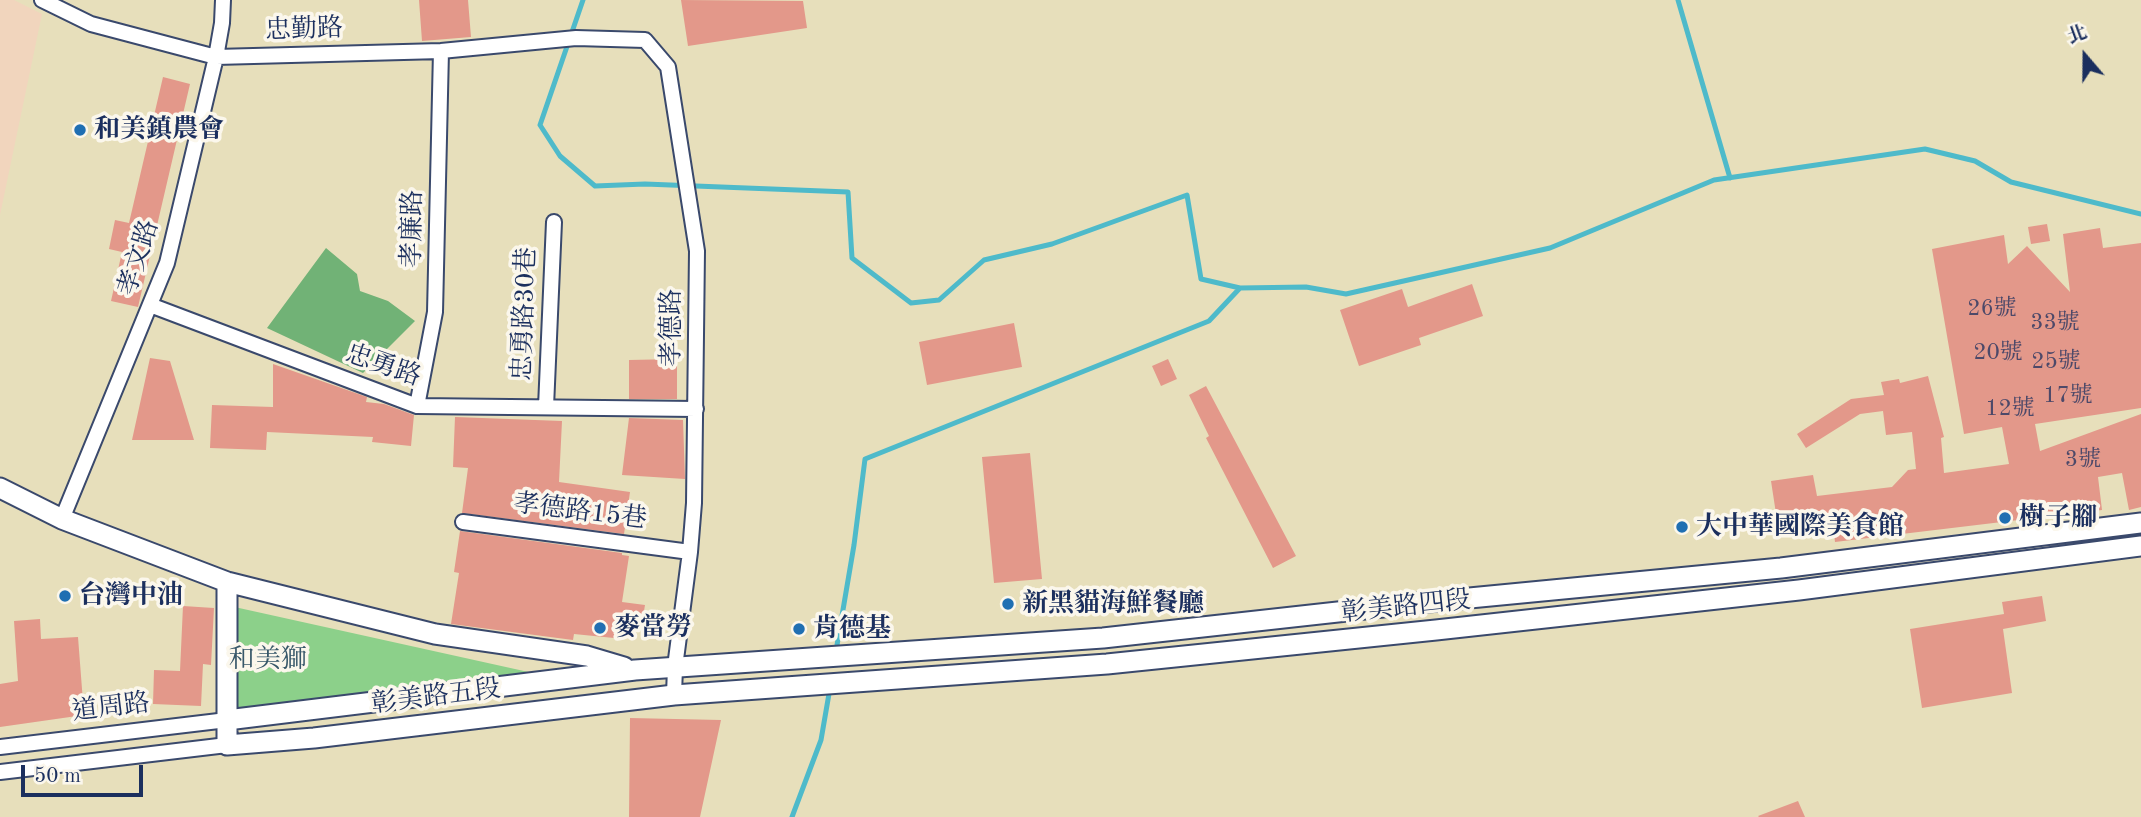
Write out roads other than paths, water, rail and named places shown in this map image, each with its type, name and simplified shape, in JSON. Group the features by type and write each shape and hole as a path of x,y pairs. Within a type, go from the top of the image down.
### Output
{"main road":[{"path":"0,488 62,519 227,582 435,634 587,656 635,670"},
{"name":"彰美路四段","path":"675,667 1103,638 1428,602 1781,568 2141,523"},
{"name":"彰美路四段","path":"674,695 1107,664 1436,631 1782,592 2141,546"},
{"path":"227,582 228,745"},
{"path":"1428,602 1436,631"},
{"path":"1103,638 1107,664"},
{"name":"彰美路五段","path":"227,720 675,667"},
{"name":"彰美路五段","path":"228,745 313,738 674,695"}],"street":[{"name":"忠勤路","path":"43,0 91,23 216,57 441,51 576,38"},
{"name":"孝文路","path":"62,519 167,263 216,57 223,0"},
{"name":"孝德路","path":"576,38 645,40 668,67 697,251 696,408 690,552 675,667 674,695"},
{"name":"孝廉路","path":"417,406 435,312 441,51"},
{"name":"忠勇路30巷","path":"546,407 554,222"},
{"name":"忠勇路","path":"150,304 417,406 696,408"},
{"name":"孝德路15巷","path":"463,522 690,552"},
{"name":"道周路","path":"0,747 227,720"},
{"name":"道周路","path":"0,772 228,745"}],"waterway":[{"path":"583,0 540,125 560,156 595,186 645,184 848,192 852,258 911,303 939,300 984,260 1052,244 1187,195 1201,279 1240,288"},
{"path":"1678,0 1730,178"},
{"path":"836,651 865,459 1209,321 1240,288 1306,287 1346,294 1550,248 1714,180 1925,149 1975,161 2011,182 2141,214"},
{"path":"792,817 821,740 830,688"}],"place":[{"name":"和美鎮農會","path":"80,130"},
{"name":"樹子腳","path":"2005,518"},
{"name":"大中華國際美食館","path":"1682,527"},
{"name":"台灣中油","path":"65,596"},
{"name":"新黑貓海鮮餐廳","path":"1008,604"},
{"name":"麥當勞","path":"600,628"},
{"name":"肯德基","path":"799,629"}],"park label":[{"name":"和美獅","path":"268,660"}]}
